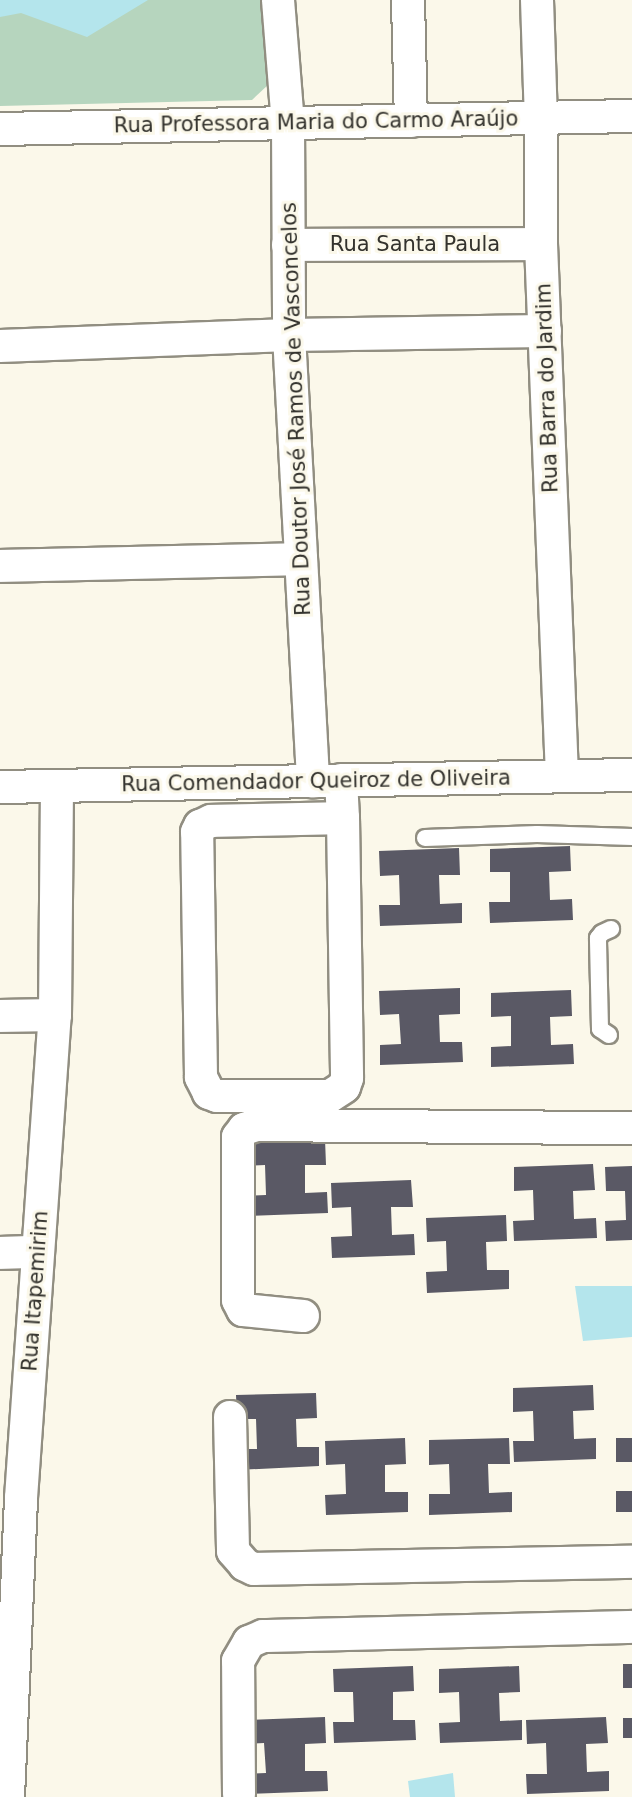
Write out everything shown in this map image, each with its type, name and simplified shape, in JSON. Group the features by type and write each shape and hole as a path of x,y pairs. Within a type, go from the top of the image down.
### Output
{"street":[{"name":"Rua Doutor José Ramos de Vasconcelos","path":"278,0 288,123 289,335 301,559 327,781 343,818 347,1078 344,1087 330,1096 217,1096 208,1093 201,1077 197,832 200,826 211,821 343,818"},
{"path":"408,0 411,121"},
{"name":"Rua Barra do Jardim","path":"537,0 542,118 541,244 562,776"},
{"name":"Rua Professora Maria do Carmo Araújo","path":"0,129 632,116"},
{"name":"Rua Santa Paula","path":"288,244 541,244"},
{"path":"0,346 289,335 546,332"},
{"path":"0,566 301,559"},
{"name":"Rua Comendador Queiroz de Oliveira","path":"0,787 632,775"},
{"name":"Rua Itapemirim","path":"8,1797 6,1728 10,1499 37,1252 55,1016 57,786"},
{"path":"0,1016 55,1016"},
{"path":"303,1316 243,1310 238,1300 238,1137 244,1129 256,1125 632,1128"},
{"path":"0,1253 37,1252"},
{"path":"230,1417 233,1551 245,1565 254,1569 632,1562"},
{"path":"239,1794 238,1661 249,1642 263,1636 632,1627"}],"lane":[{"path":"425,838 537,834 632,837"},
{"path":"609,1035 600,1029 598,938 602,933 611,929"}],"green space":[{"path":"0,0 264,0 269,84 252,100 0,106"}],"water":[{"path":"0,0 148,0 87,37 21,13 0,17"},
{"path":"575,1286 632,1286 632,1337 583,1341"},
{"path":"453,1773 455,1797 410,1797 408,1781"}],"building":[{"path":"570,846 571,871 549,872 550,900 572,899 573,920 490,923 489,902 510,902 510,872 490,872 490,849"},
{"path":"459,848 460,875 439,875 440,904 462,903 462,923 380,926 379,905 400,905 399,875 380,876 379,851"},
{"path":"460,988 460,1014 439,1015 440,1042 462,1042 463,1062 380,1065 380,1045 401,1044 399,1014 380,1015 379,991"},
{"path":"571,990 572,1016 550,1017 551,1045 573,1044 574,1064 491,1067 491,1047 511,1046 511,1016 491,1017 491,993"},
{"path":"325,1139 326,1165 305,1165 305,1193 327,1192 328,1213 246,1216 245,1196 266,1195 265,1165 245,1166 244,1142"},
{"path":"593,1164 595,1190 573,1191 574,1219 596,1218 597,1238 514,1241 513,1221 534,1220 533,1190 514,1191 514,1167"},
{"path":"632,1166 632,1240 606,1241 605,1221 626,1220 625,1191 606,1191 605,1167"},
{"path":"411,1180 413,1207 391,1207 392,1235 414,1234 415,1255 332,1258 331,1237 352,1236 351,1207 332,1208 331,1183"},
{"path":"506,1215 507,1241 486,1242 487,1270 509,1270 509,1289 427,1293 426,1272 447,1271 446,1241 427,1242 426,1218"},
{"path":"593,1385 594,1410 573,1411 574,1439 596,1438 596,1459 514,1462 513,1441 534,1441 533,1411 513,1412 513,1388"},
{"path":"316,1393 317,1418 296,1419 297,1447 319,1447 319,1466 237,1470 236,1449 257,1449 256,1419 237,1419 236,1395"},
{"path":"405,1438 406,1464 385,1465 385,1492 408,1492 408,1512 326,1515 325,1495 346,1494 345,1464 326,1465 325,1441"},
{"path":"509,1438 510,1464 488,1464 489,1493 512,1492 512,1512 429,1515 429,1494 450,1494 449,1464 429,1465 429,1440"},
{"path":"616,1438 632,1438 632,1462 616,1462"},
{"path":"616,1491 632,1491 632,1512 616,1512"},
{"path":"623,1664 632,1664 632,1688 623,1688"},
{"path":"413,1666 414,1691 393,1692 393,1720 415,1720 416,1740 334,1743 333,1722 354,1722 353,1692 334,1692 333,1669"},
{"path":"519,1666 520,1692 499,1693 500,1721 522,1720 522,1740 440,1743 439,1723 460,1722 459,1692 439,1693 439,1669"},
{"path":"325,1717 326,1743 305,1744 305,1771 327,1771 328,1791 246,1794 245,1774 266,1773 264,1743 245,1744 244,1720"},
{"path":"606,1717 608,1743 586,1744 587,1772 609,1771 609,1791 527,1794 526,1774 547,1774 546,1743 527,1744 526,1720"},
{"path":"623,1718 632,1718 632,1738 623,1738"}]}
